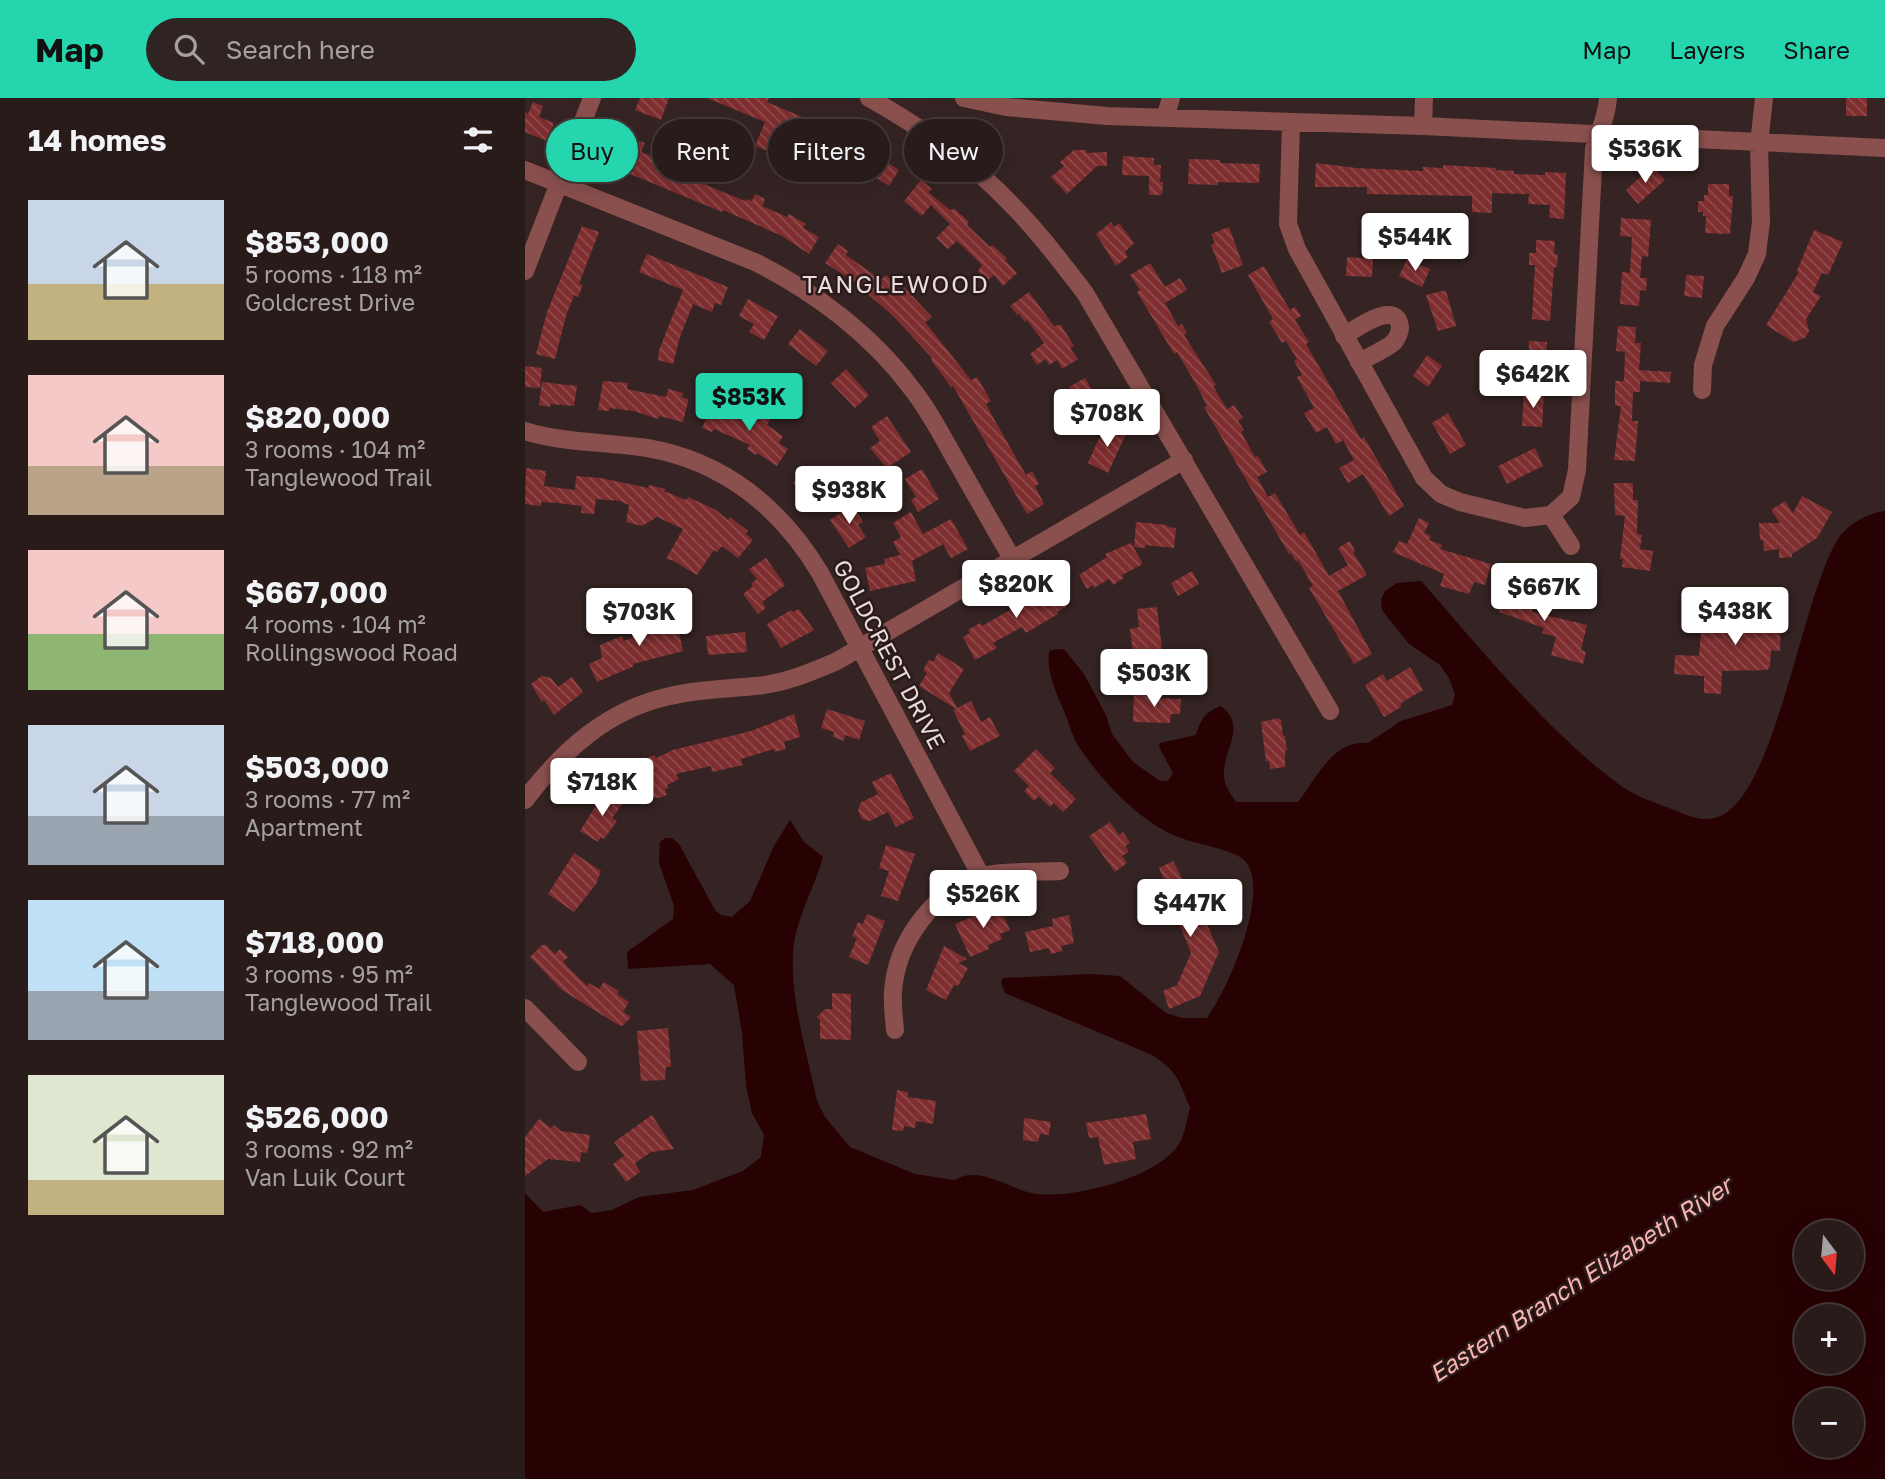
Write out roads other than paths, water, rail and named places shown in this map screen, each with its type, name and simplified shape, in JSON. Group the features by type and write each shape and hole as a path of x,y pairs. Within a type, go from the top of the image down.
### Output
{"street":[{"path":"525,271 592,98"},
{"path":"869,98 897,113 957,156 1009,201 1048,244 1099,313 1330,711"},
{"path":"964,98 1006,107 1165,118 1423,126 1885,149"},
{"path":"1165,118 1171,98"},
{"path":"1423,126 1424,98"},
{"path":"1291,122 1288,224 1297,250 1424,478 1441,494 1460,502 1525,519 1551,515 1571,497 1577,470 1584,298 1594,149 1598,134 1604,126 1608,98"},
{"path":"1702,390 1703,365 1715,326 1746,278 1757,254 1761,222 1759,144 1764,98"},
{"path":"525,170 755,262 782,275 827,304 865,338 912,389 938,428 1013,560"},
{"path":"1344,336 1383,315 1390,315 1399,322 1400,329 1393,342 1359,362"},
{"name":"GOLDCREST DRIVE","path":"525,432 670,453 712,469 754,494 784,522 807,552 860,647 981,876"},
{"path":"525,800 549,769 574,744 635,707 669,696 713,688 757,686 799,677 837,661 1184,460"},
{"path":"1551,515 1571,546"},
{"path":"895,1030 893,991 901,954 920,920 947,894 981,876 1061,871"},
{"path":"525,1008 578,1062"}],"water":[{"name":"Eastern Branch Elizabeth River","path":"1885,511 1885,1479 525,1479 525,1193 543,1212 580,1205 592,1213 612,1210 639,1197 693,1190 743,1171 761,1157 764,1135 752,1113 746,1086 742,1033 734,985 710,964 628,969 627,952 673,919 674,906 659,863 660,842 665,838 672,838 679,844 715,910 721,915 732,917 750,901 774,846 790,820 804,842 823,857 797,929 793,948 795,992 817,1101 825,1117 850,1147 915,1174 955,1180 964,1176 983,1176 1031,1193 1047,1195 1089,1190 1133,1177 1168,1156 1179,1144 1190,1108 1172,1071 1150,1054 1005,993 1002,978 1092,974 1120,976 1166,1013 1182,1018 1207,1018 1216,1005 1244,940 1253,893 1252,874 1239,856 1169,833 1140,814 1114,790 1076,741 1052,680 1050,650 1064,649 1084,674 1106,715 1112,734 1133,762 1160,781 1168,781 1173,773 1159,747 1160,743 1196,735 1204,717 1221,706 1233,722 1224,777 1236,802 1298,802 1327,762 1345,747 1368,743 1401,721 1452,705 1455,695 1449,678 1440,665 1409,644 1382,610 1381,599 1385,591 1397,583 1421,581 1538,712 1617,783 1629,791 1686,815 1703,819 1715,818 1736,804 1755,775 1771,736 1826,563 1844,531 1866,516"}],"district":[{"name":"TANGLEWOOD","path":"896,283"}]}
